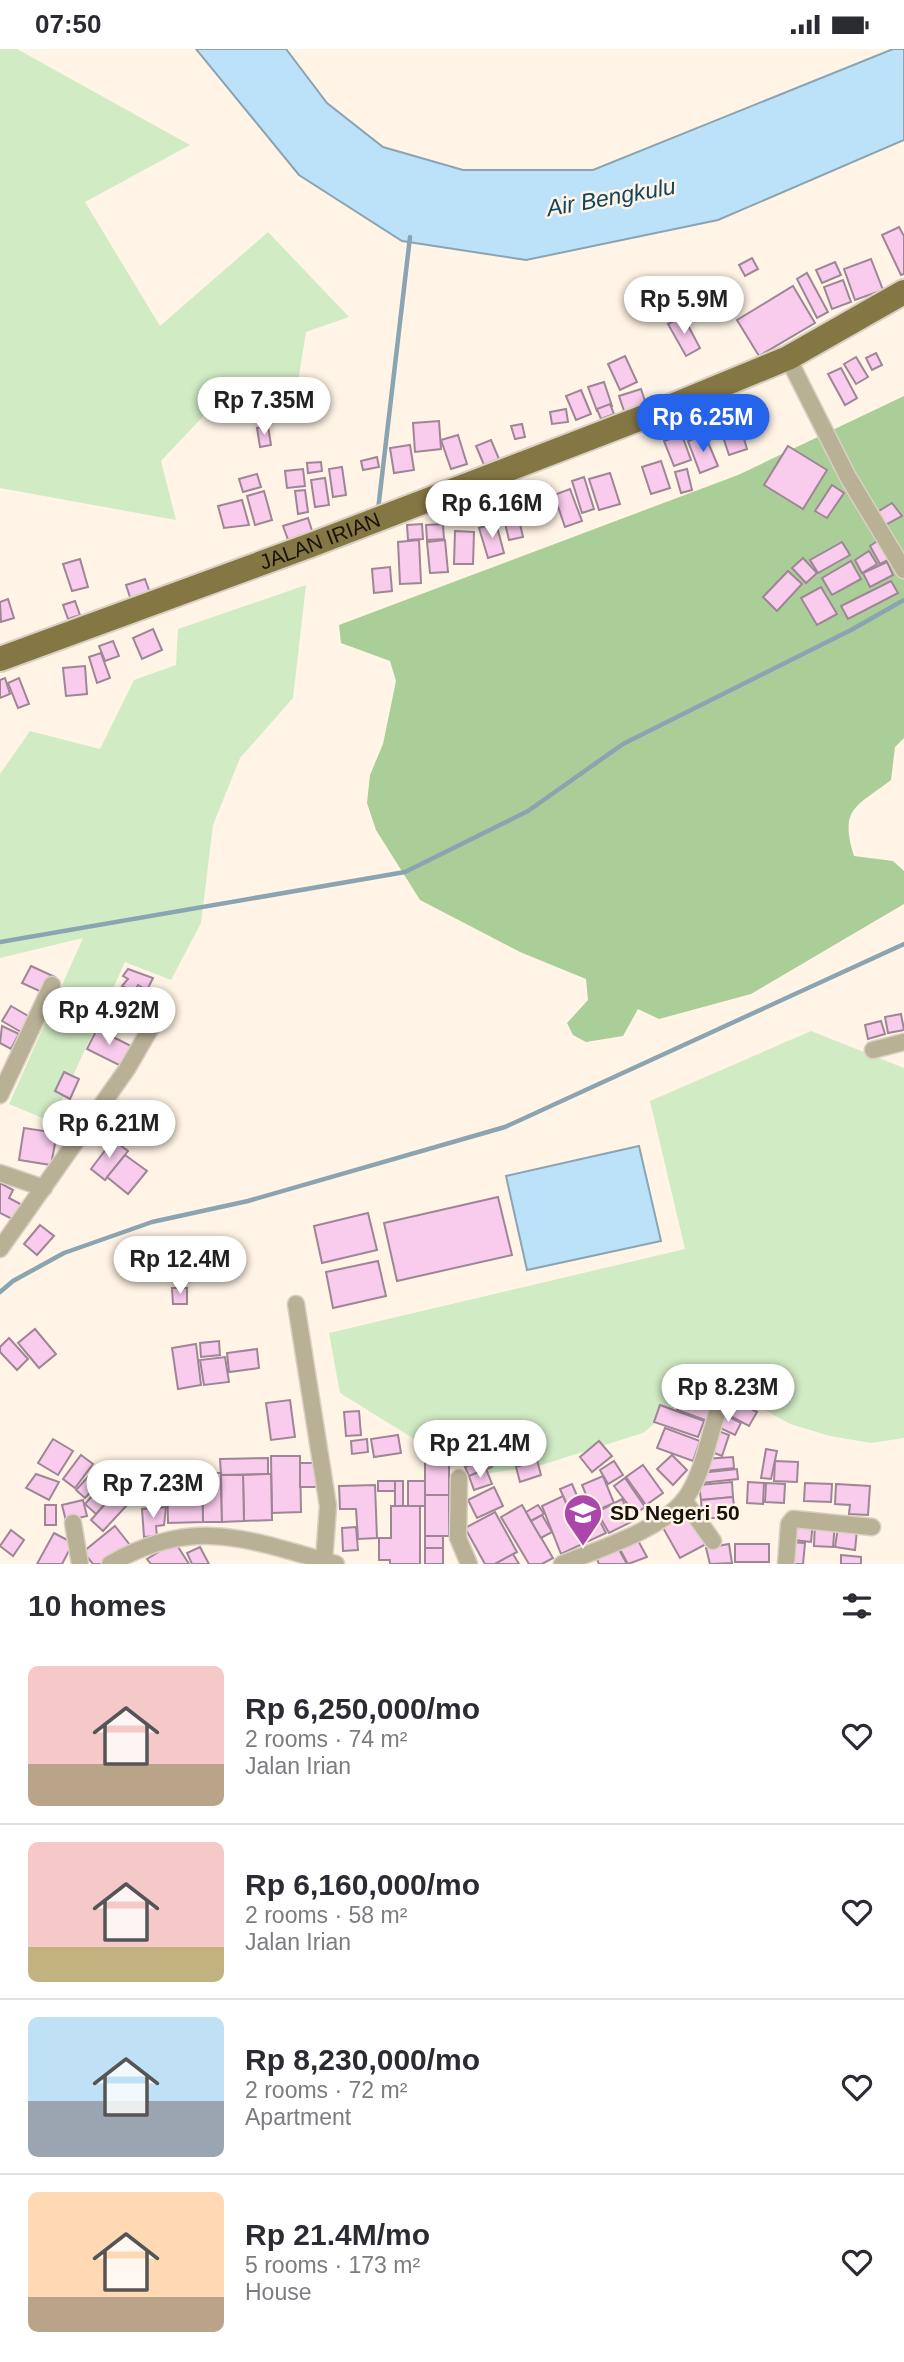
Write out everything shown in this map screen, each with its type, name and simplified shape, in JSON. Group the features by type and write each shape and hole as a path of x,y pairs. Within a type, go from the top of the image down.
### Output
{"main road":[{"name":"JALAN IRIAN","path":"0,659 478,482 788,358 904,292"}],"street":[{"path":"788,358 848,477 904,571"},
{"path":"0,1095 52,985"},
{"path":"0,1249 127,1069 160,1012"},
{"path":"873,1051 904,1042"},
{"path":"0,1173 44,1188"},
{"path":"110,1564 157,1542 214,1535 265,1542 330,1562 328,1506 296,1304"},
{"path":"562,1564 657,1522 684,1500 693,1484 717,1413"},
{"path":"459,1478 458,1538 469,1564"},
{"path":"684,1500 713,1541"},
{"path":"786,1564 789,1524 793,1518 872,1527"},
{"path":"73,1523 79,1564"}],"green space":[{"path":"0,49 17,49 190,145 85,202 160,326 268,232 349,317 306,332 292,419 224,394 161,461 176,520 0,488"},
{"path":"904,396 904,738 895,747 891,780 860,803 850,818 849,828 854,856 893,861 904,871 904,904 751,994 659,1019 638,1009 623,1036 586,1042 573,1035 567,1023 588,1000 586,979 520,952 420,900 376,830 367,803 370,775 383,744 396,681 390,661 341,643 339,625 738,475"},
{"path":"306,585 293,698 240,758 213,825 201,923 171,980 125,962 52,1122 9,1104 83,938 0,958 0,774 30,731 100,749 134,680 176,665 178,629"},
{"path":"811,1031 904,1068 904,1438 871,1443 830,1436 790,1424 751,1402 709,1392 678,1404 643,1433 535,1467 489,1473 445,1458 340,1393 329,1333 685,1249 650,1101"}],"water":[{"name":"Air Bengkulu","path":"196,49 286,49 327,103 383,147 463,170 593,170 893,49 904,49 904,140 718,220 526,260 402,241 299,175"},
{"path":"639,1146 661,1241 527,1270 506,1176"}],"building":[{"path":"899,227 904,236 904,274 901,275 882,235"},
{"path":"752,258 758,269 745,276 739,265"},
{"path":"871,259 883,290 855,300 844,269"},
{"path":"835,262 841,275 822,283 816,270"},
{"path":"807,273 828,312 817,318 797,279"},
{"path":"843,280 851,302 832,309 824,287"},
{"path":"793,286 815,323 759,356 737,320"},
{"path":"683,316 700,348 686,356 668,324"},
{"path":"876,353 882,365 872,370 866,358"},
{"path":"625,356 637,382 620,390 608,364"},
{"path":"856,357 868,377 856,384 844,364"},
{"path":"841,368 857,398 845,405 828,374"},
{"path":"604,382 612,406 597,411 588,387"},
{"path":"641,389 647,407 625,414 619,396"},
{"path":"581,390 591,414 576,420 566,396"},
{"path":"610,404 614,414 601,419 597,409"},
{"path":"566,409 568,422 552,424 550,412"},
{"path":"738,419 747,449 729,455 719,425"},
{"path":"439,421 441,449 415,452 413,423"},
{"path":"522,424 525,437 515,439 511,426"},
{"path":"268,426 271,445 260,447 257,428"},
{"path":"458,435 467,464 451,469 441,440"},
{"path":"682,435 691,460 674,466 664,441"},
{"path":"705,435 718,466 700,473 688,441"},
{"path":"491,440 499,459 484,465 476,446"},
{"path":"410,445 414,470 394,473 390,448"},
{"path":"788,446 827,470 803,509 764,485"},
{"path":"377,457 379,467 363,470 361,461"},
{"path":"661,461 670,488 651,494 642,467"},
{"path":"321,462 322,471 308,473 307,463"},
{"path":"342,467 346,495 333,497 329,469"},
{"path":"303,469 305,486 287,488 285,471"},
{"path":"687,469 692,490 681,493 675,472"},
{"path":"610,473 620,504 599,510 589,479"},
{"path":"257,474 261,487 243,492 239,479"},
{"path":"584,477 594,509 582,513 572,481"},
{"path":"325,478 329,505 315,507 311,480"},
{"path":"832,485 844,493 827,518 815,511"},
{"path":"551,487 556,500 545,504 540,490"},
{"path":"513,489 521,506 512,510 504,493"},
{"path":"570,489 582,521 565,527 554,495"},
{"path":"305,490 308,512 298,514 295,491"},
{"path":"264,491 272,520 255,525 247,496"},
{"path":"242,500 249,525 224,528 218,506"},
{"path":"892,503 902,516 882,527 874,514"},
{"path":"517,511 523,537 509,540 503,515"},
{"path":"308,518 314,537 290,545 283,526"},
{"path":"496,523 504,553 488,558 479,528"},
{"path":"422,524 423,539 408,540 407,525"},
{"path":"443,524 444,539 427,540 426,525"},
{"path":"455,531 474,532 473,564 454,564"},
{"path":"419,540 421,583 400,584 398,542"},
{"path":"445,540 448,572 430,573 427,542"},
{"path":"879,540 890,559 880,564 870,546"},
{"path":"842,542 850,555 818,573 810,560"},
{"path":"869,551 877,564 862,573 855,560"},
{"path":"803,558 817,573 806,583 792,568"},
{"path":"80,559 88,587 72,591 63,564"},
{"path":"851,561 861,579 832,595 822,578"},
{"path":"887,562 893,575 870,587 863,573"},
{"path":"390,567 392,591 374,593 372,569"},
{"path":"788,571 802,584 777,611 763,597"},
{"path":"145,579 150,593 131,600 126,585"},
{"path":"891,581 898,593 848,619 841,606"},
{"path":"821,587 837,614 817,625 801,598"},
{"path":"8,599 14,618 1,622 0,602"},
{"path":"75,601 80,615 68,619 63,605"},
{"path":"153,629 162,650 142,659 133,638"},
{"path":"113,641 119,656 105,661 99,646"},
{"path":"101,653 110,678 97,683 89,657"},
{"path":"85,666 87,694 66,696 63,668"},
{"path":"5,678 10,694 0,698 0,680"},
{"path":"19,678 29,704 18,708 8,683"},
{"path":"31,966 55,977 46,994 22,983"},
{"path":"128,969 153,978 147,990 138,985 134,992 122,986 128,979 123,976"},
{"path":"11,1006 30,1017 21,1032 2,1021"},
{"path":"901,1014 904,1030 888,1033 885,1017"},
{"path":"881,1021 885,1034 868,1039 865,1025"},
{"path":"2,1026 19,1034 11,1049 0,1043"},
{"path":"97,1029 131,1046 121,1066 87,1049"},
{"path":"64,1072 79,1079 70,1099 55,1091"},
{"path":"24,1128 57,1133 51,1165 19,1160"},
{"path":"113,1140 128,1151 105,1180 91,1169"},
{"path":"125,1155 147,1171 128,1194 107,1177"},
{"path":"0,1183 13,1190 9,1198 24,1206 16,1221 0,1213"},
{"path":"498,1197 512,1255 397,1281 384,1223"},
{"path":"368,1213 377,1250 322,1263 314,1226"},
{"path":"40,1225 54,1236 37,1255 24,1244"},
{"path":"378,1261 386,1296 333,1308 326,1272"},
{"path":"172,1288 187,1288 187,1304 173,1304"},
{"path":"35,1329 56,1354 39,1368 18,1343"},
{"path":"9,1338 28,1359 17,1370 0,1352 0,1347"},
{"path":"219,1341 220,1355 201,1357 200,1343"},
{"path":"196,1344 201,1385 178,1389 172,1348"},
{"path":"257,1349 259,1368 229,1372 227,1353"},
{"path":"225,1357 229,1382 204,1385 200,1360"},
{"path":"727,1396 757,1412 749,1426 719,1410"},
{"path":"682,1398 712,1408 708,1421 677,1410"},
{"path":"290,1400 295,1437 271,1440 266,1403"},
{"path":"660,1405 704,1421 698,1437 654,1422"},
{"path":"359,1411 361,1435 346,1436 344,1412"},
{"path":"722,1413 741,1423 735,1435 716,1426"},
{"path":"665,1428 700,1441 693,1461 657,1448"},
{"path":"713,1429 729,1435 722,1456 706,1450"},
{"path":"398,1435 401,1453 374,1457 371,1439"},
{"path":"53,1439 73,1451 58,1475 38,1463"},
{"path":"367,1439 368,1452 352,1454 351,1441"},
{"path":"599,1441 612,1456 592,1472 580,1457"},
{"path":"766,1449 777,1451 771,1479 761,1478"},
{"path":"81,1455 93,1464 75,1488 63,1479"},
{"path":"672,1455 687,1470 673,1485 657,1469"},
{"path":"271,1456 300,1456 301,1512 272,1513"},
{"path":"733,1457 734,1468 705,1471 704,1459"},
{"path":"268,1458 268,1474 221,1475 220,1459"},
{"path":"488,1458 492,1467 469,1476 465,1467"},
{"path":"537,1460 541,1475 520,1482 516,1467"},
{"path":"614,1461 623,1475 608,1484 600,1470"},
{"path":"775,1461 798,1462 797,1482 774,1481"},
{"path":"300,1463 317,1463 317,1487 300,1487"},
{"path":"425,1463 449,1463 449,1495 425,1495"},
{"path":"643,1465 663,1493 646,1505 626,1477"},
{"path":"96,1468 106,1476 85,1498 76,1490"},
{"path":"486,1469 492,1484 474,1490 469,1476"},
{"path":"737,1469 738,1479 701,1483 700,1473"},
{"path":"202,1473 221,1473 222,1522 203,1522"},
{"path":"202,1473 203,1522 168,1523 167,1474"},
{"path":"36,1474 59,1482 49,1500 26,1488"},
{"path":"271,1474 272,1520 244,1521 243,1475"},
{"path":"221,1475 243,1475 244,1521 222,1522"},
{"path":"603,1476 614,1503 593,1512 582,1485"},
{"path":"625,1478 645,1507 635,1514 614,1486"},
{"path":"378,1481 395,1481 395,1491 378,1491"},
{"path":"395,1481 403,1481 403,1506 395,1506"},
{"path":"408,1481 425,1481 425,1506 408,1506"},
{"path":"732,1482 733,1497 701,1500 699,1485"},
{"path":"748,1482 764,1483 763,1504 747,1503"},
{"path":"766,1483 785,1484 784,1503 765,1502"},
{"path":"805,1483 832,1484 831,1502 804,1501"},
{"path":"572,1484 584,1512 572,1517 560,1489"},
{"path":"836,1484 870,1486 868,1515 849,1514 850,1505 835,1504"},
{"path":"375,1485 377,1538 358,1539 356,1509 340,1509 339,1486"},
{"path":"101,1486 112,1496 96,1514 85,1504"},
{"path":"494,1487 503,1506 477,1518 468,1500"},
{"path":"115,1493 128,1504 103,1531 91,1520"},
{"path":"147,1493 158,1493 159,1508 147,1508"},
{"path":"425,1495 449,1495 449,1536 425,1536"},
{"path":"563,1496 574,1521 595,1512 606,1533 561,1554 542,1506"},
{"path":"733,1497 735,1516 702,1519 701,1500"},
{"path":"622,1499 633,1521 609,1533 597,1512"},
{"path":"83,1500 87,1516 66,1521 62,1505"},
{"path":"45,1505 56,1505 56,1525 45,1525"},
{"path":"522,1505 553,1558 542,1564 529,1564 501,1517"},
{"path":"538,1505 544,1514 531,1521 526,1512"},
{"path":"391,1506 420,1506 420,1564 390,1564 390,1560 379,1560 379,1538 391,1538"},
{"path":"166,1507 164,1525 156,1526 157,1536 144,1537 142,1509"},
{"path":"690,1511 708,1543 680,1558 662,1526"},
{"path":"495,1512 517,1552 495,1564 485,1564 465,1528"},
{"path":"542,1515 552,1532 541,1538 531,1521"},
{"path":"796,1519 813,1521 811,1542 794,1540"},
{"path":"815,1522 835,1523 833,1547 814,1546"},
{"path":"115,1526 130,1545 106,1564 93,1564 83,1552"},
{"path":"356,1527 358,1550 343,1551 342,1528"},
{"path":"838,1527 857,1530 855,1550 835,1547"},
{"path":"11,1530 24,1540 13,1556 0,1546"},
{"path":"54,1533 73,1543 62,1564 37,1564"},
{"path":"635,1535 647,1557 628,1564 617,1544"},
{"path":"425,1536 443,1536 443,1548 425,1548"},
{"path":"175,1542 189,1564 151,1564 147,1559"},
{"path":"789,1542 805,1543 803,1564 787,1564"},
{"path":"729,1544 732,1563 710,1564 706,1548"},
{"path":"735,1544 769,1544 769,1562 735,1562"},
{"path":"200,1547 209,1564 192,1564 187,1553"},
{"path":"425,1548 443,1548 443,1564 425,1564"},
{"path":"618,1548 627,1564 599,1564 597,1559"},
{"path":"513,1554 519,1564 495,1564"},
{"path":"841,1555 861,1557 861,1564 841,1564"}],"waterway":[{"path":"378,510 410,237"},
{"path":"0,942 405,872 528,811 623,744 851,630 904,600"},
{"path":"0,1292 13,1281 64,1253 152,1222 248,1201 505,1127 904,944"}],"place":[{"name":"SD Negeri 50","path":"583,1547"}]}
